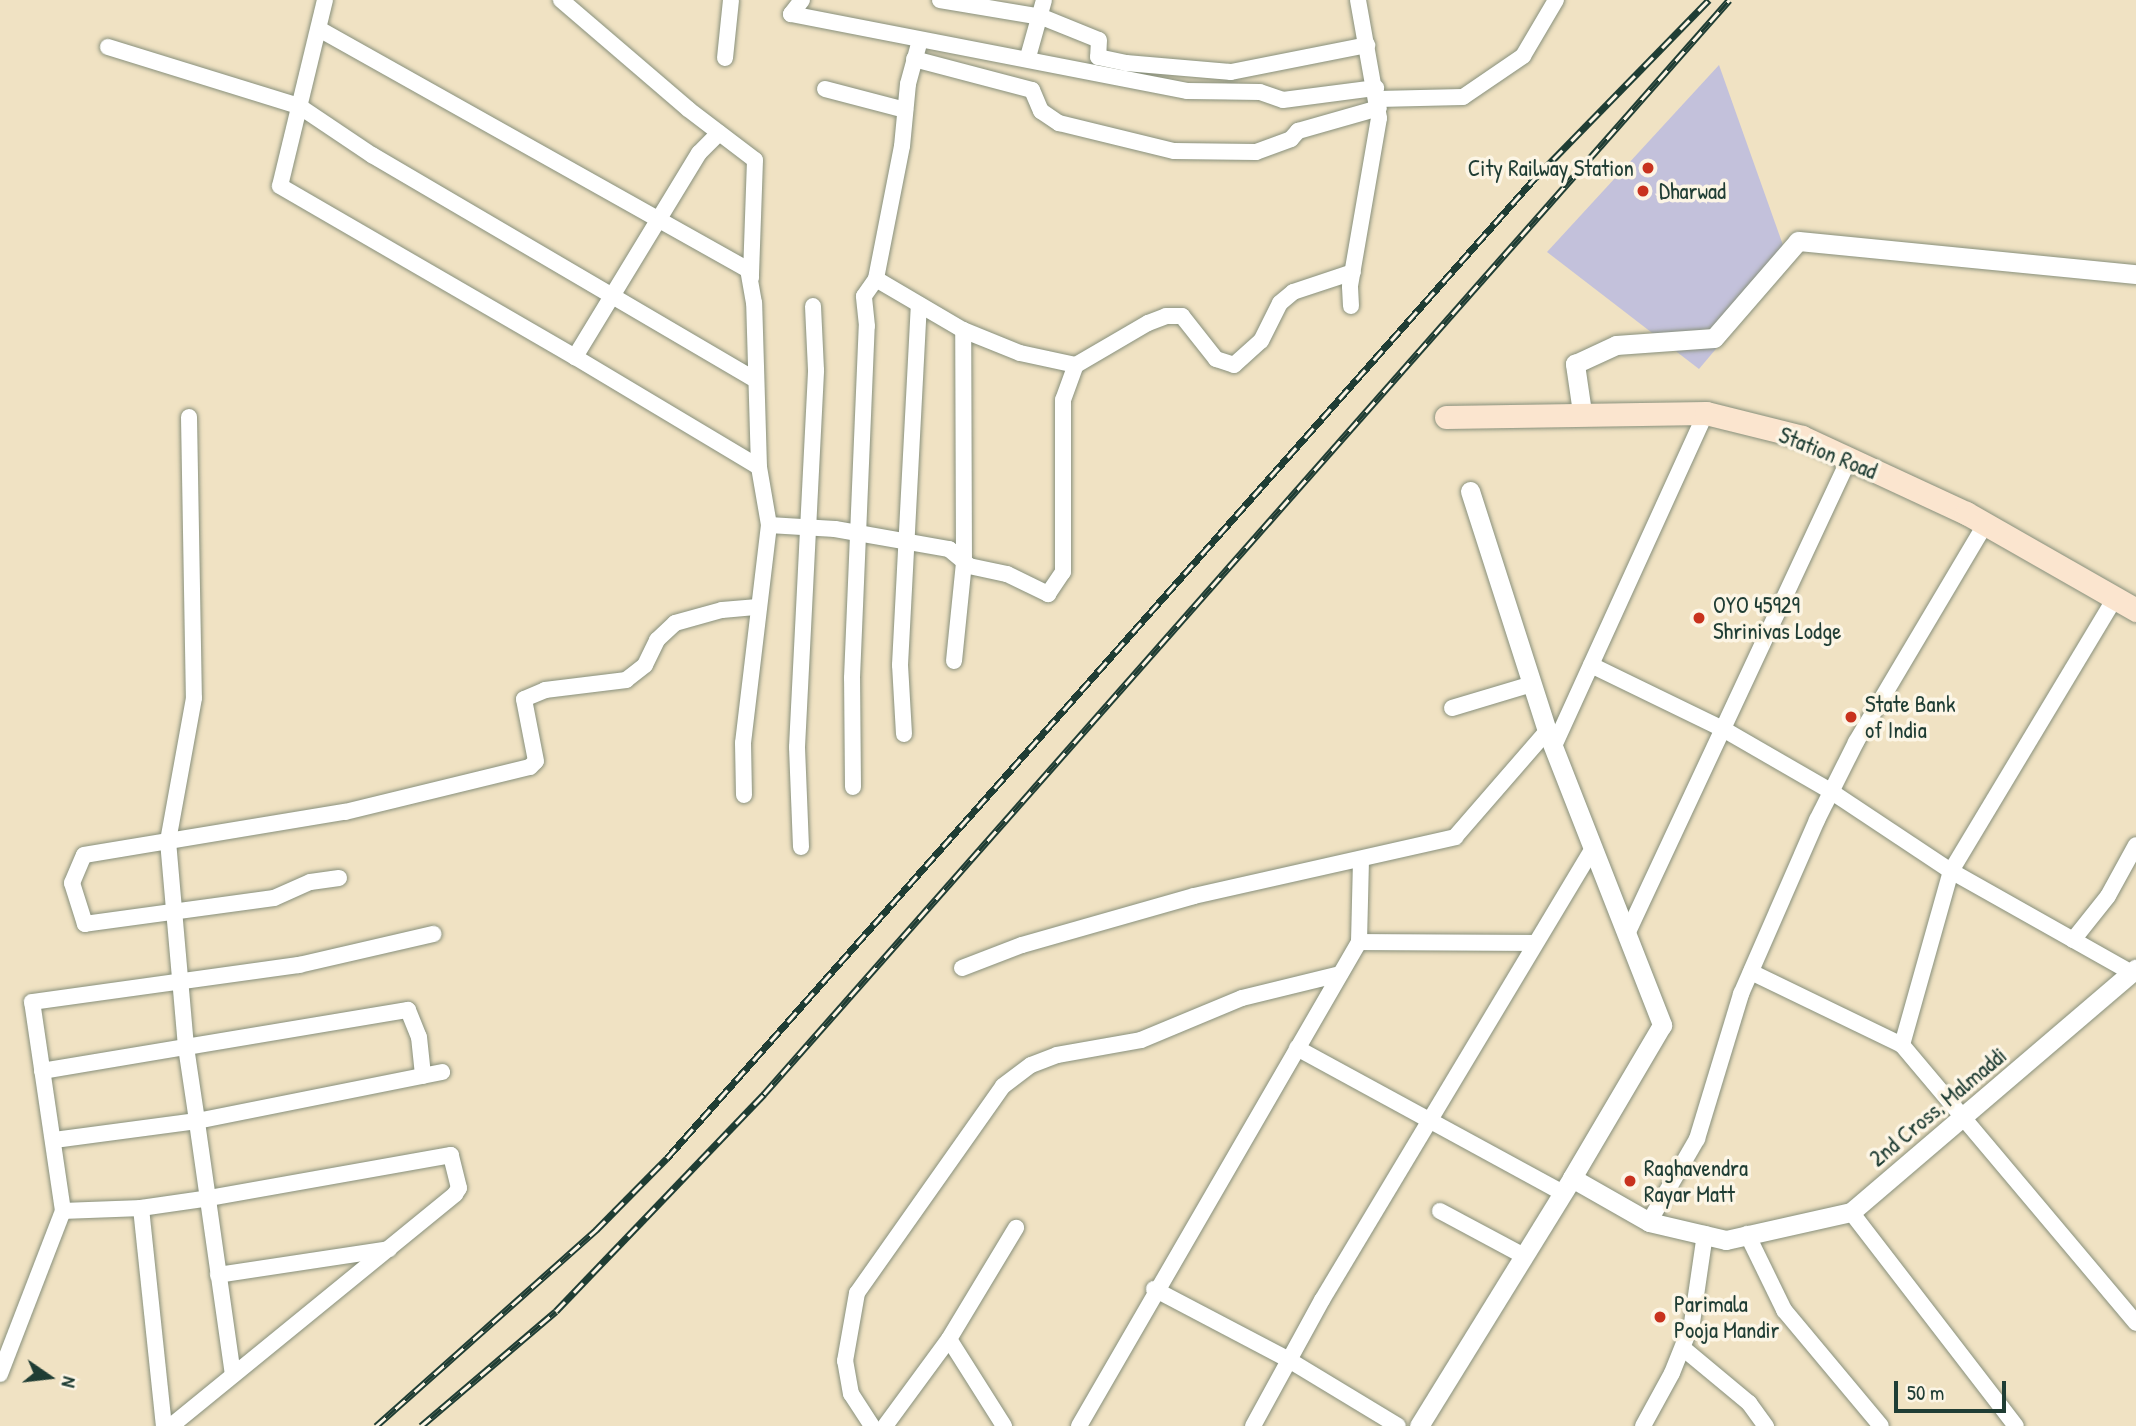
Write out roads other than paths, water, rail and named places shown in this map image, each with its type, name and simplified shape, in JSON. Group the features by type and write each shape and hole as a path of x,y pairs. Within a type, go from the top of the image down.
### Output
{"main road":[{"name":"Station Road","path":"1446,417 1582,412 1706,413 1802,437 1984,524 2136,610"}],"street":[{"path":"325,0 280,186 759,467"},
{"path":"319,29 484,118 656,222 748,270 751,277 755,160 561,0"},
{"path":"725,58 731,0"},
{"path":"802,0 791,14 920,40 1028,57 1187,91 1260,92 1283,100 1463,97 1523,56 1556,0"},
{"path":"940,0 1042,17 1100,40 1098,57 1195,70 1231,72 1367,45"},
{"path":"1028,57 1042,17 1044,0"},
{"path":"1351,306 1353,272 1378,98 1358,0"},
{"path":"853,787 858,533 867,326 864,296 876,279 914,59 920,40"},
{"path":"108,47 299,106 611,296 755,380"},
{"path":"914,59 1032,90 1041,111 1059,123 1174,151 1256,152 1291,139 1298,131 1378,98"},
{"path":"825,89 905,110"},
{"path":"575,358 699,153 719,133"},
{"path":"1582,412 1575,364 1616,345 1714,338 1798,241 2136,274"},
{"path":"744,795 743,743 769,525 759,467 754,303 748,270"},
{"path":"876,279 962,330 1020,353 1076,365 1166,316 1182,316 1216,359 1234,365 1261,341 1280,303 1293,292 1353,272"},
{"path":"904,734 900,665 919,304"},
{"path":"802,847 797,747 816,370 813,306"},
{"path":"954,661 964,562 962,330"},
{"path":"769,525 858,533 949,549 964,562 1007,574 1048,594 1063,572 1063,400 1076,365"},
{"path":"962,968 1022,945 1194,896 1455,837 1551,738 1591,665 1706,413"},
{"path":"189,417 194,698 167,841 186,1047 210,1198 233,1375"},
{"path":"1627,934 1849,459"},
{"path":"1419,1426 1568,1186 1662,1025 1551,738 1470,491"},
{"path":"1649,1222 1697,1139 1751,972 1832,792 1856,742 1984,524"},
{"path":"1902,1045 1951,871 2115,598"},
{"path":"339,878 310,882 274,898 85,924 72,883 84,855 345,812 530,767 536,761 524,699 545,690 626,680 645,665 657,640 675,623 722,610 758,607"},
{"path":"1591,665 1723,729 1832,792 1951,871 2134,971"},
{"path":"1452,708 1532,684"},
{"path":"2073,940 2108,896 2136,845"},
{"path":"1253,1426 1429,1120 1593,848"},
{"path":"1079,1426 1154,1289 1359,942 1361,860"},
{"path":"0,1374 63,1211 32,1002 299,965 433,934"},
{"path":"1359,942 1534,943"},
{"name":"2nd Cross, Malmaddi","path":"1568,1186 1649,1222 1726,1240 1851,1212 2134,971"},
{"path":"1751,972 1902,1045 2136,1323"},
{"path":"872,1426 851,1394 845,1361 858,1293 1003,1086 1031,1065 1056,1055 1141,1040 1242,998 1340,974"},
{"path":"42,1071 408,1010 419,1037 423,1076"},
{"path":"1297,1048 1429,1120 1568,1186"},
{"path":"54,1140 197,1121 442,1072"},
{"path":"63,1211 141,1208 451,1155 459,1188 390,1248 171,1426"},
{"path":"141,1208 164,1426"},
{"path":"1440,1211 1524,1256"},
{"path":"1851,1212 2016,1426"},
{"path":"885,1426 949,1339 1016,1228"},
{"path":"1643,1426 1684,1349 1692,1324 1705,1234"},
{"path":"1747,1234 1784,1310 1881,1426"},
{"path":"218,1275 390,1248"},
{"path":"1154,1289 1289,1360 1398,1426"},
{"path":"949,1339 1004,1426"},
{"path":"1684,1349 1749,1402 1766,1426"}],"railway":[{"path":"376,1426 596,1230 667,1158 1535,178 1709,0"},
{"path":"421,1426 556,1311 764,1094 1729,0"}],"place":[{"name":"City Railway Station","path":"1648,168"},
{"name":"Dharwad","path":"1643,191"},
{"name":"OYO 45929 Shrinivas Lodge","path":"1699,618"},
{"name":"State Bank of India","path":"1851,717"},
{"name":"Raghavendra Rayar Matt","path":"1630,1181"},
{"name":"Parimala Pooja Mandir","path":"1660,1317"}]}
